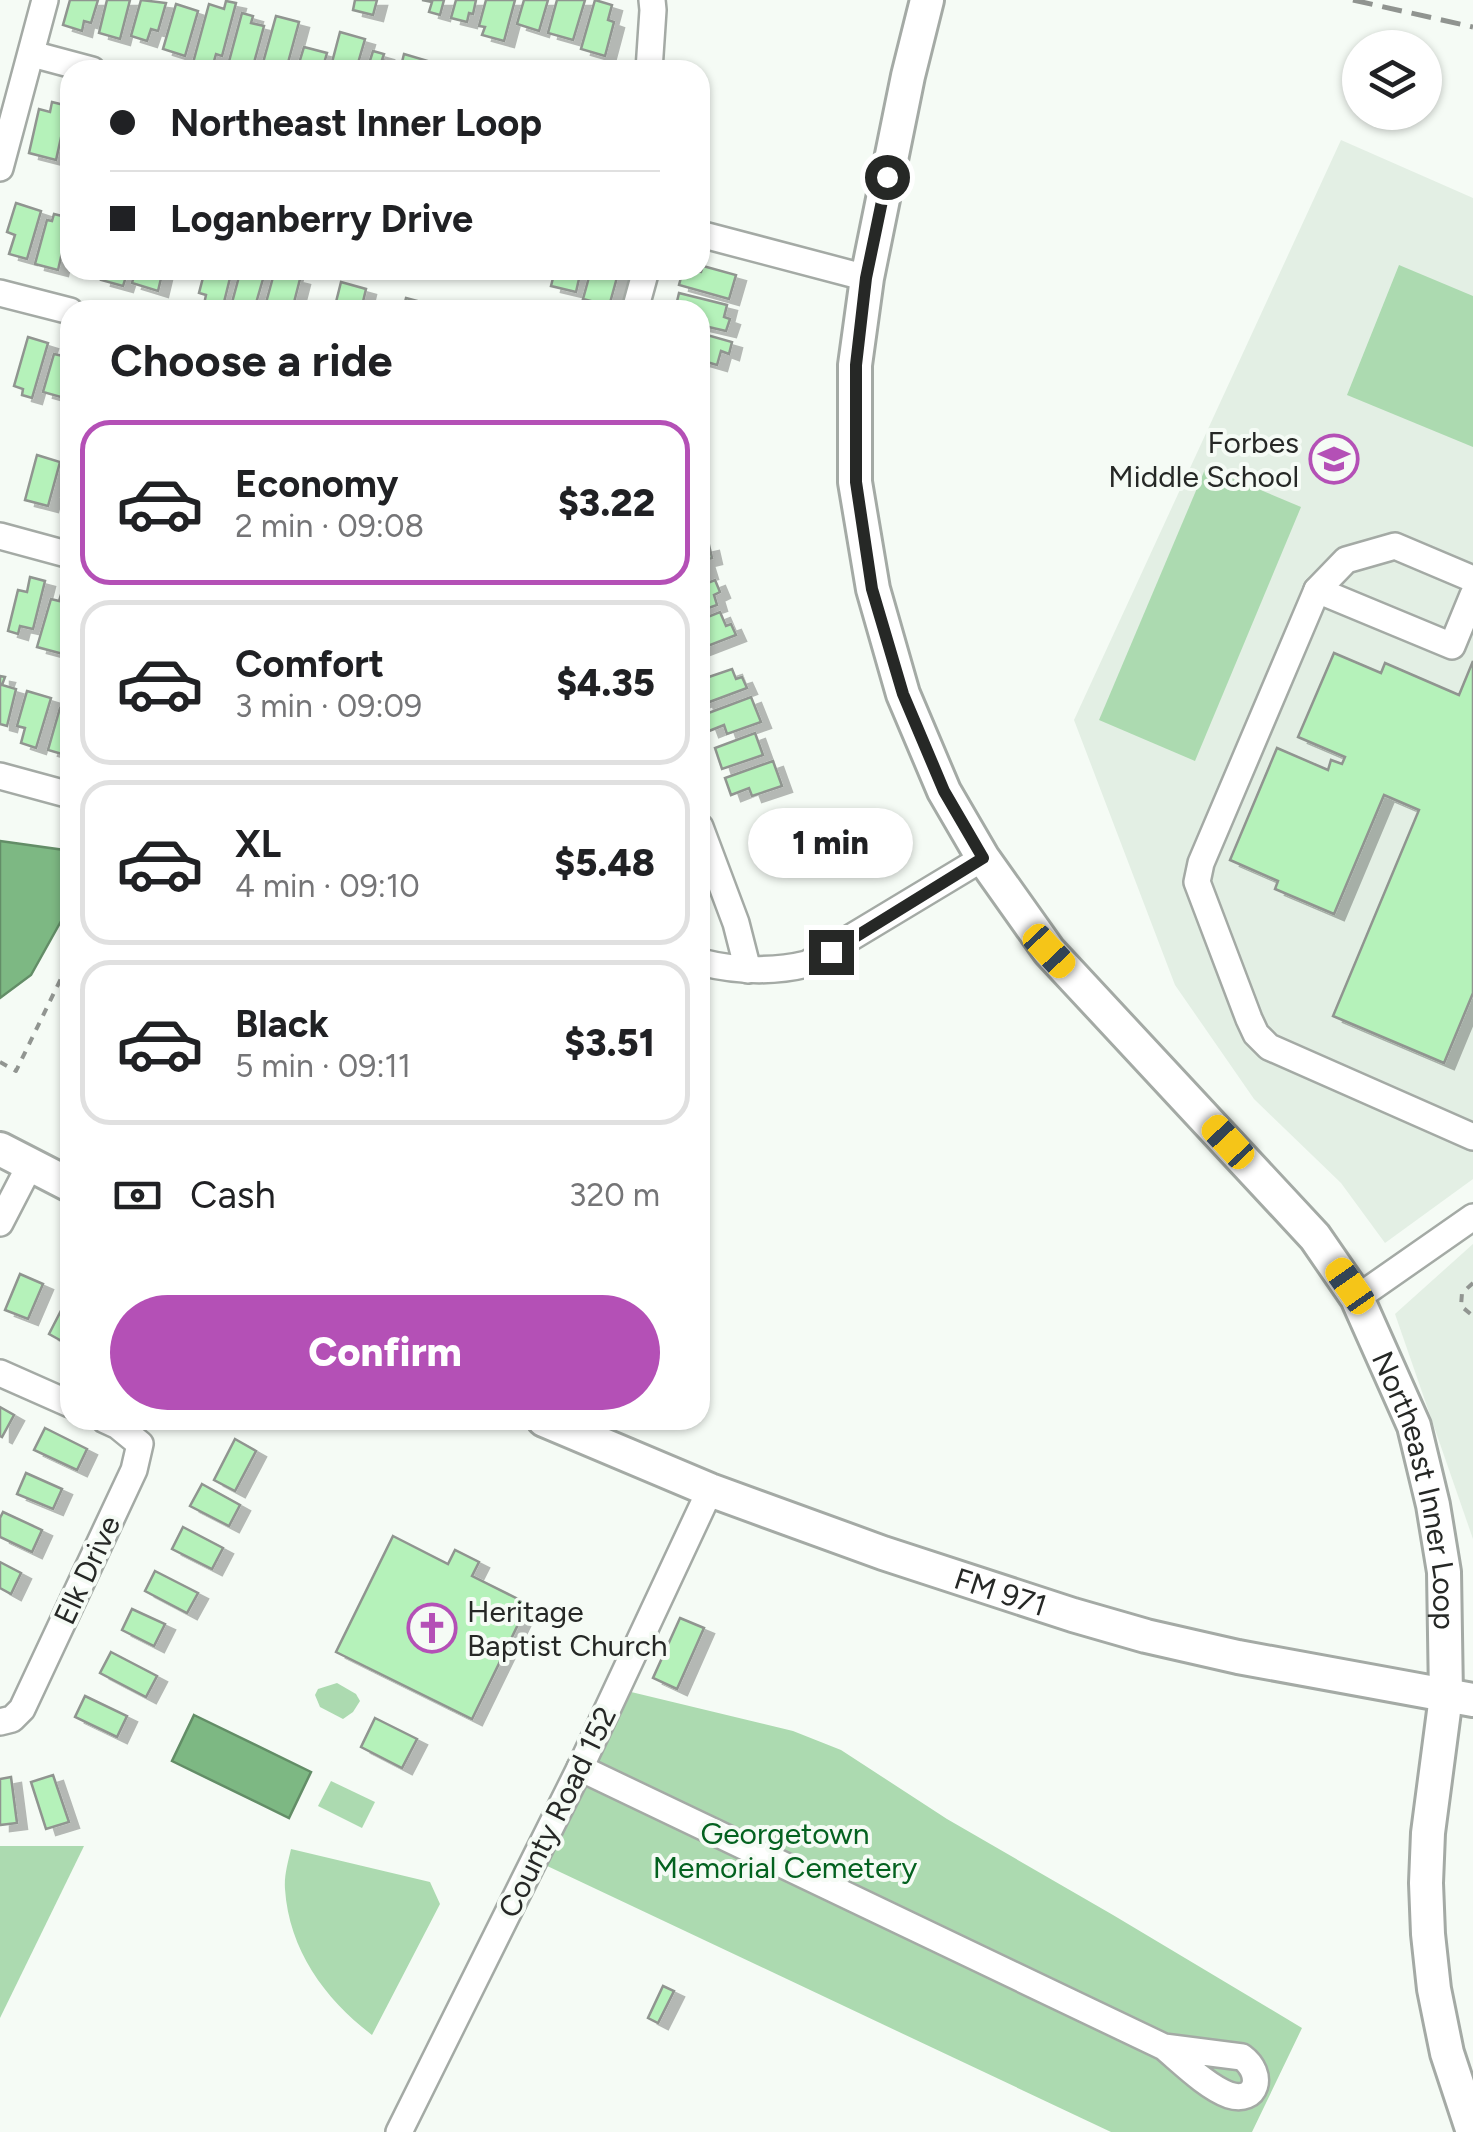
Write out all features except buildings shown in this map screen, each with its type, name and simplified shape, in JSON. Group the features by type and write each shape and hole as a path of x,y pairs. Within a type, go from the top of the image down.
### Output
{"main road":[{"name":"Northeast Inner Loop","path":"928,0 866,278 856,365 856,482 872,589 903,694 944,791 983,858 1049,951 1316,1237 1357,1298 1414,1426 1444,1572 1460,1698 1428,1832 1428,1934 1447,2053 1473,2132"},
{"path":"10,1160 60,1181"},
{"name":"FM 971","path":"568,1430 710,1490 990,1589 1146,1636 1460,1698"}],"street":[{"path":"0,168 46,0"},
{"path":"651,60 652,0"},
{"path":"32,54 60,61"},
{"path":"710,237 866,278"},
{"path":"0,293 60,308"},
{"path":"0,536 60,552"},
{"path":"1473,578 1396,546 1346,560 1318,590 1201,864 1197,882 1256,1034 1269,1047 1473,1137"},
{"path":"1318,590 1452,646 1473,595"},
{"path":"0,776 60,792"},
{"path":"710,853 736,922 748,970"},
{"path":"710,964 748,970 780,970 807,964 983,858"},
{"path":"0,1223 10,1160"},
{"path":"1357,1298 1473,1217"},
{"path":"0,1373 60,1400"},
{"name":"Elk Drive","path":"0,1722 12,1719 22,1709 134,1470 140,1444 123,1430"},
{"name":"County Road 152","path":"399,2132 580,1768 710,1490"},
{"path":"580,1768 1164,2046"}],"path":[{"path":"0,1062 16,1071 60,981"},
{"path":"1473,1282 1462,1292 1461,1306 1473,1316"}],"shaded area":[{"name":"Forbes Middle School","path":"1341,140 1473,198 1473,1179 1385,1243 1341,1183 1254,1099 1175,985 1074,720"},
{"path":"0,841 60,849 60,923 31,975 0,998"},
{"path":"1473,1244 1473,1539 1395,1314"},
{"path":"194,1715 311,1772 289,1818 172,1761"}],"green space":[{"path":"1399,265 1473,296 1473,447 1347,395"},
{"path":"1206,467 1301,507 1195,761 1099,720"},
{"path":"337,1683 356,1694 360,1701 343,1719 320,1707 315,1695 318,1689"},
{"name":"Georgetown Memorial Cemetery","path":"627,1691 793,1731 841,1750 947,1819 1302,2028 1252,2132 1111,2132 543,1864"},
{"path":"331,1781 375,1802 362,1828 318,1806"},
{"path":"0,1846 84,1846 0,2018"},
{"path":"291,1849 430,1882 440,1904 372,2035 339,2006 302,1953 285,1889"}],"railway":[{"path":"1353,0 1473,27"}],"place":[{"name":"Forbes Middle School","path":"1334,459"},
{"name":"Heritage Baptist Church","path":"432,1628"}],"route":[{"path":"831,952 983,858 944,791 903,694 872,589 856,482 856,365 866,278 887,177"}]}
